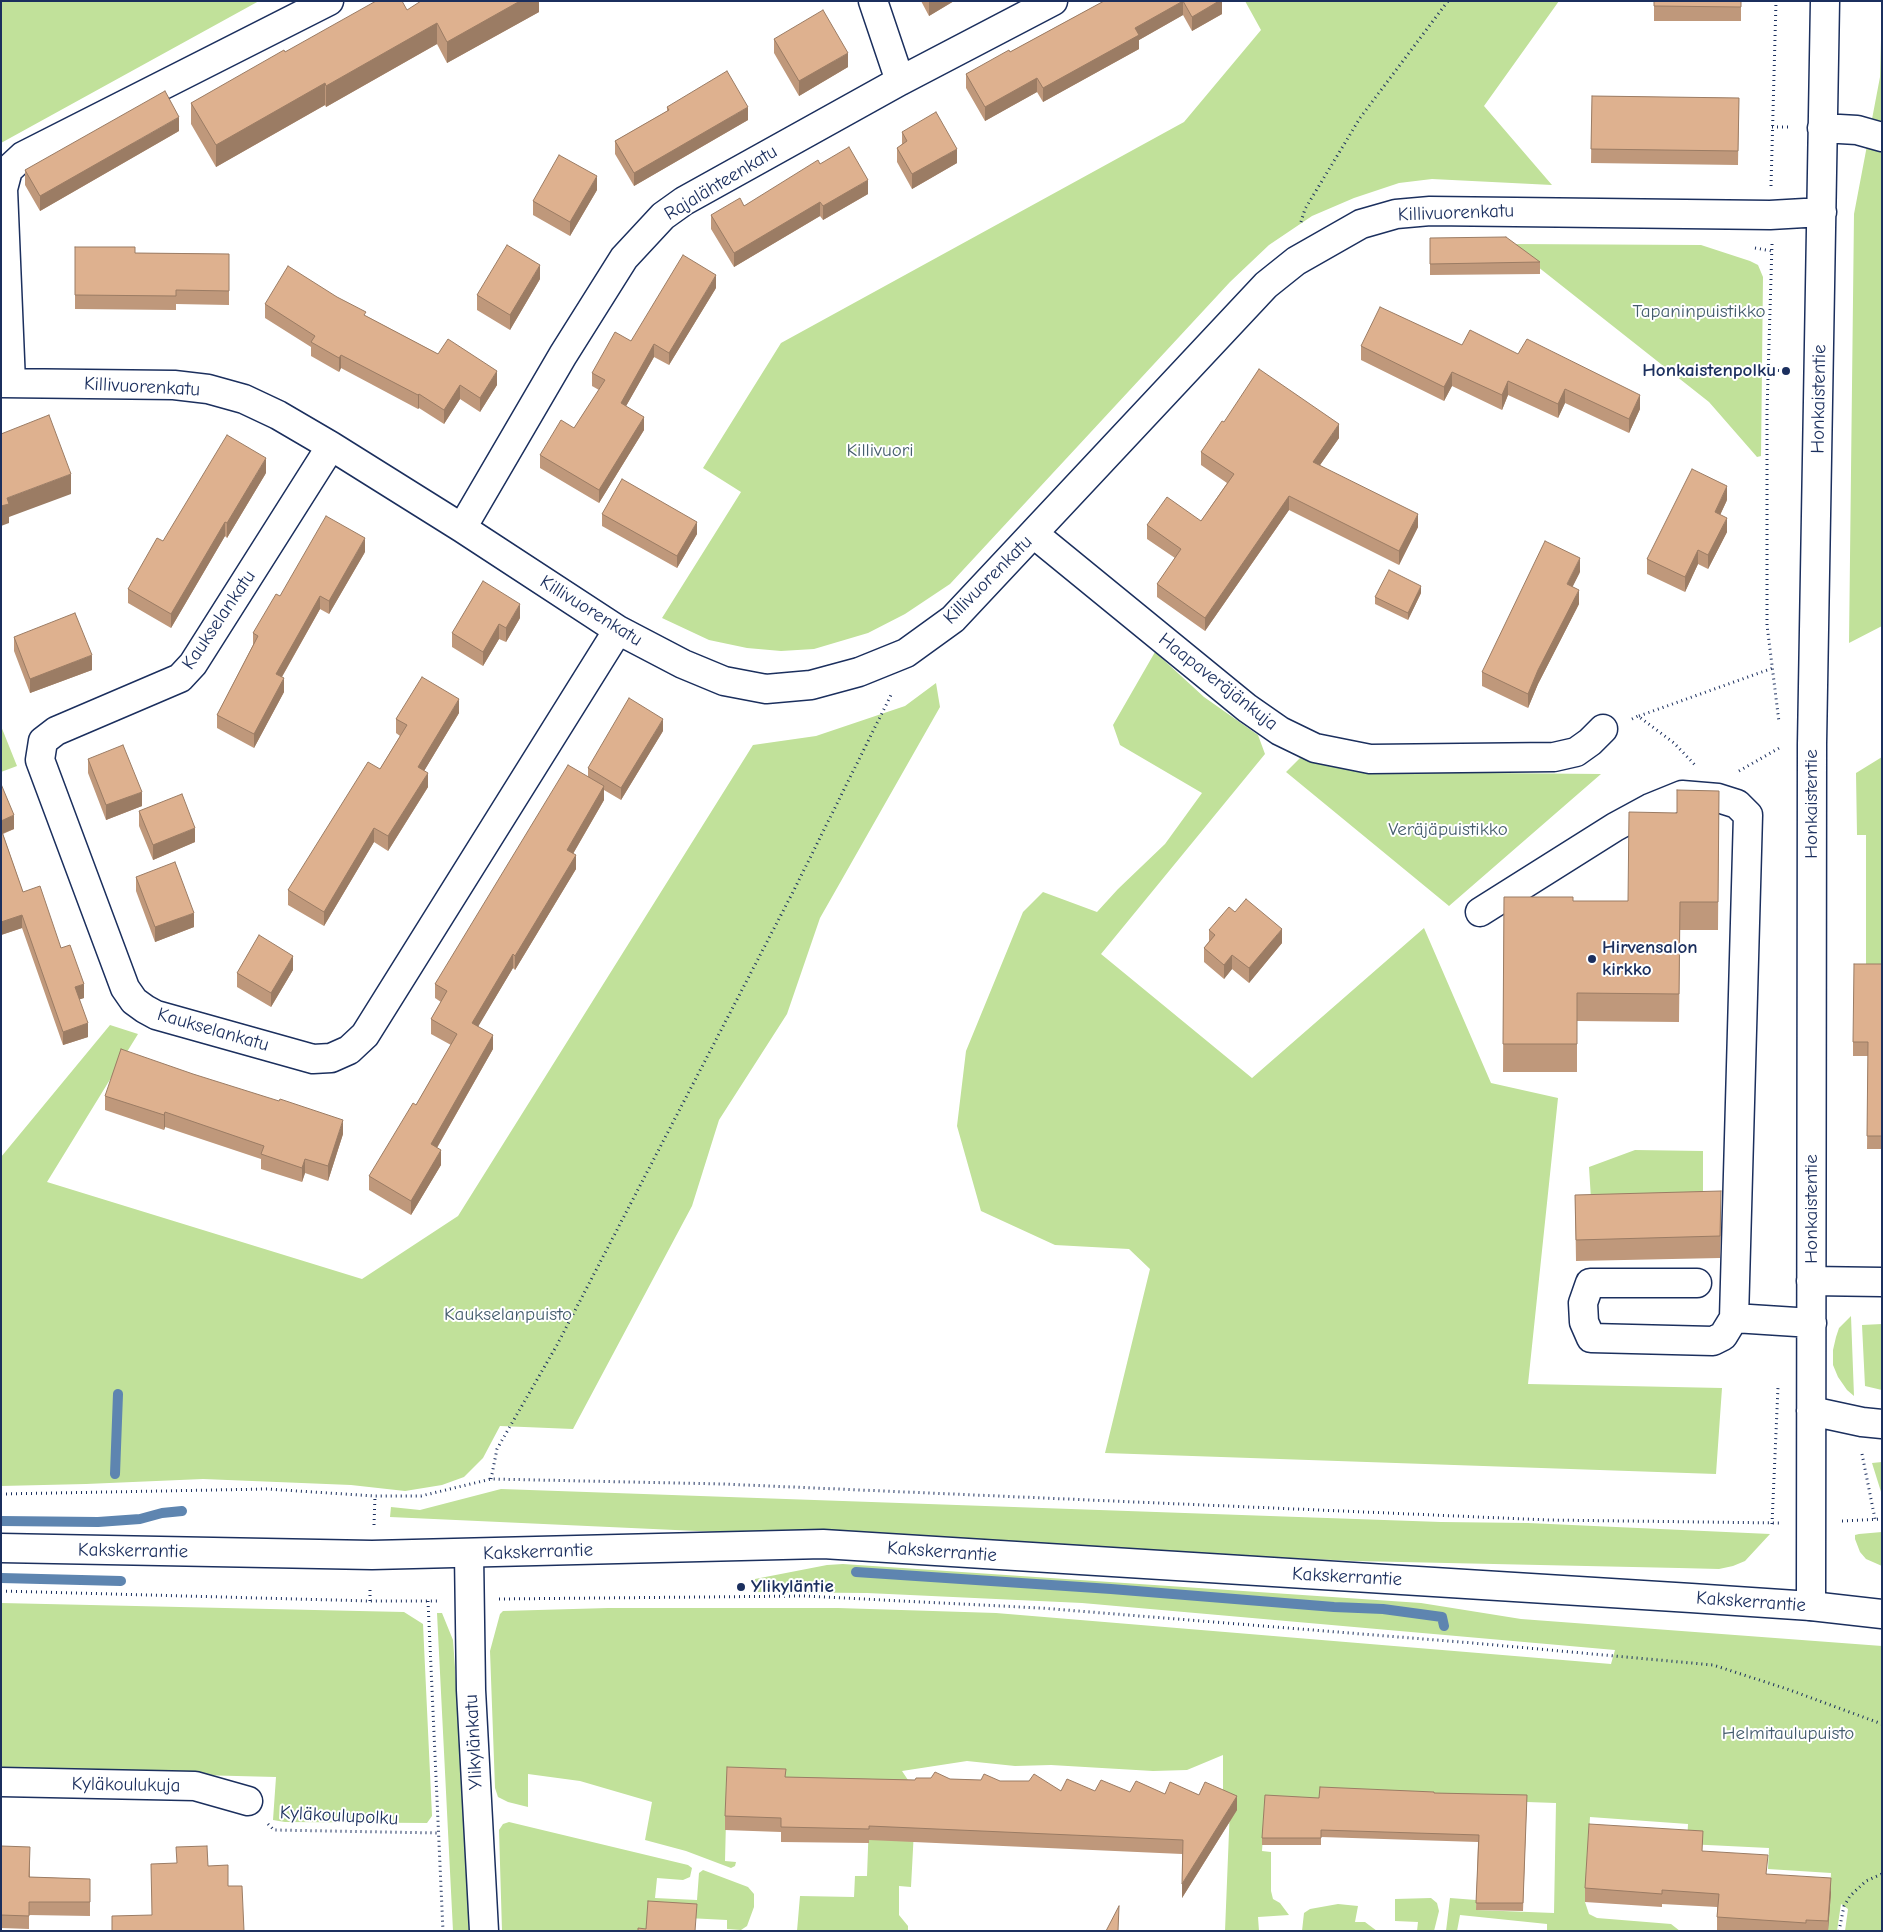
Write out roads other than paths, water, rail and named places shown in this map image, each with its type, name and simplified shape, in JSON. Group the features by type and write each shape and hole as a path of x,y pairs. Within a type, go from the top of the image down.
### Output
{"street":[{"path":"6,383 2,189 8,170 23,156 329,1"},
{"path":"873,1 900,81"},
{"name":"Rajalähteenkatu","path":"462,528 563,355 624,258 642,236 663,216 684,201 900,81 1053,1"},
{"name":"Honkaistentie","path":"1811,1606 1812,754 1825,1"},
{"path":"1822,128 1857,130 1882,137"},
{"name":"Killivuorenkatu","path":"6,383 174,385 208,389 244,399 278,415 331,446 462,528 618,630 683,664 716,678 766,689 811,685 859,672 906,653 953,619 1266,285 1296,261 1361,224 1396,214 1430,210 1770,215 1822,212"},
{"name":"Kaukselankatu","path":"331,446 193,664 180,678 56,731 43,741 40,760 125,988 134,1001 145,1009 156,1015 313,1059 331,1058 350,1050 365,1035 618,630"},
{"name":"Haapaveräjänkuja","path":"1034,534 1247,708 1280,731 1315,748 1370,759 1554,757 1576,752 1603,729"},
{"path":"1480,912 1615,827 1650,808 1682,795 1718,798 1737,804 1748,815 1734,1318 1723,1336 1713,1341 1591,1338 1584,1322 1584,1303 1590,1283 1697,1283"},
{"path":"1811,1281 1882,1282"},
{"path":"1734,1318 1812,1322"},
{"path":"1811,1411 1862,1422 1882,1424"},
{"name":"Kakskerrantie","path":"1,1548 372,1556 823,1544 1811,1606 1882,1614"},
{"name":"Ylikylänkatu","path":"469,1554 471,1690 484,1931"},
{"name":"Kyläkoulukuja","path":"1,1782 196,1786 248,1801"}],"waterway":[{"path":"115,1474 118,1394"},
{"path":"1,1521 98,1522 140,1519 162,1513 182,1511"},
{"path":"856,1572 1383,1609 1442,1617 1444,1626"},
{"path":"1,1578 121,1581"}],"place":[{"name":"Honkaistenpolku","path":"1786,371"},
{"name":"Hirvensalon kirkko","path":"1592,959"},
{"name":"Ylikyläntie","path":"741,1587"}],"park label":[{"name":"Tapaninpuistikko","path":"1699,312"},
{"name":"Killivuori","path":"880,451"},
{"name":"Veräjäpuistikko","path":"1448,830"},
{"name":"Kaukselanpuisto","path":"508,1315"},
{"name":"Helmitaulupuisto","path":"1788,1734"}]}
